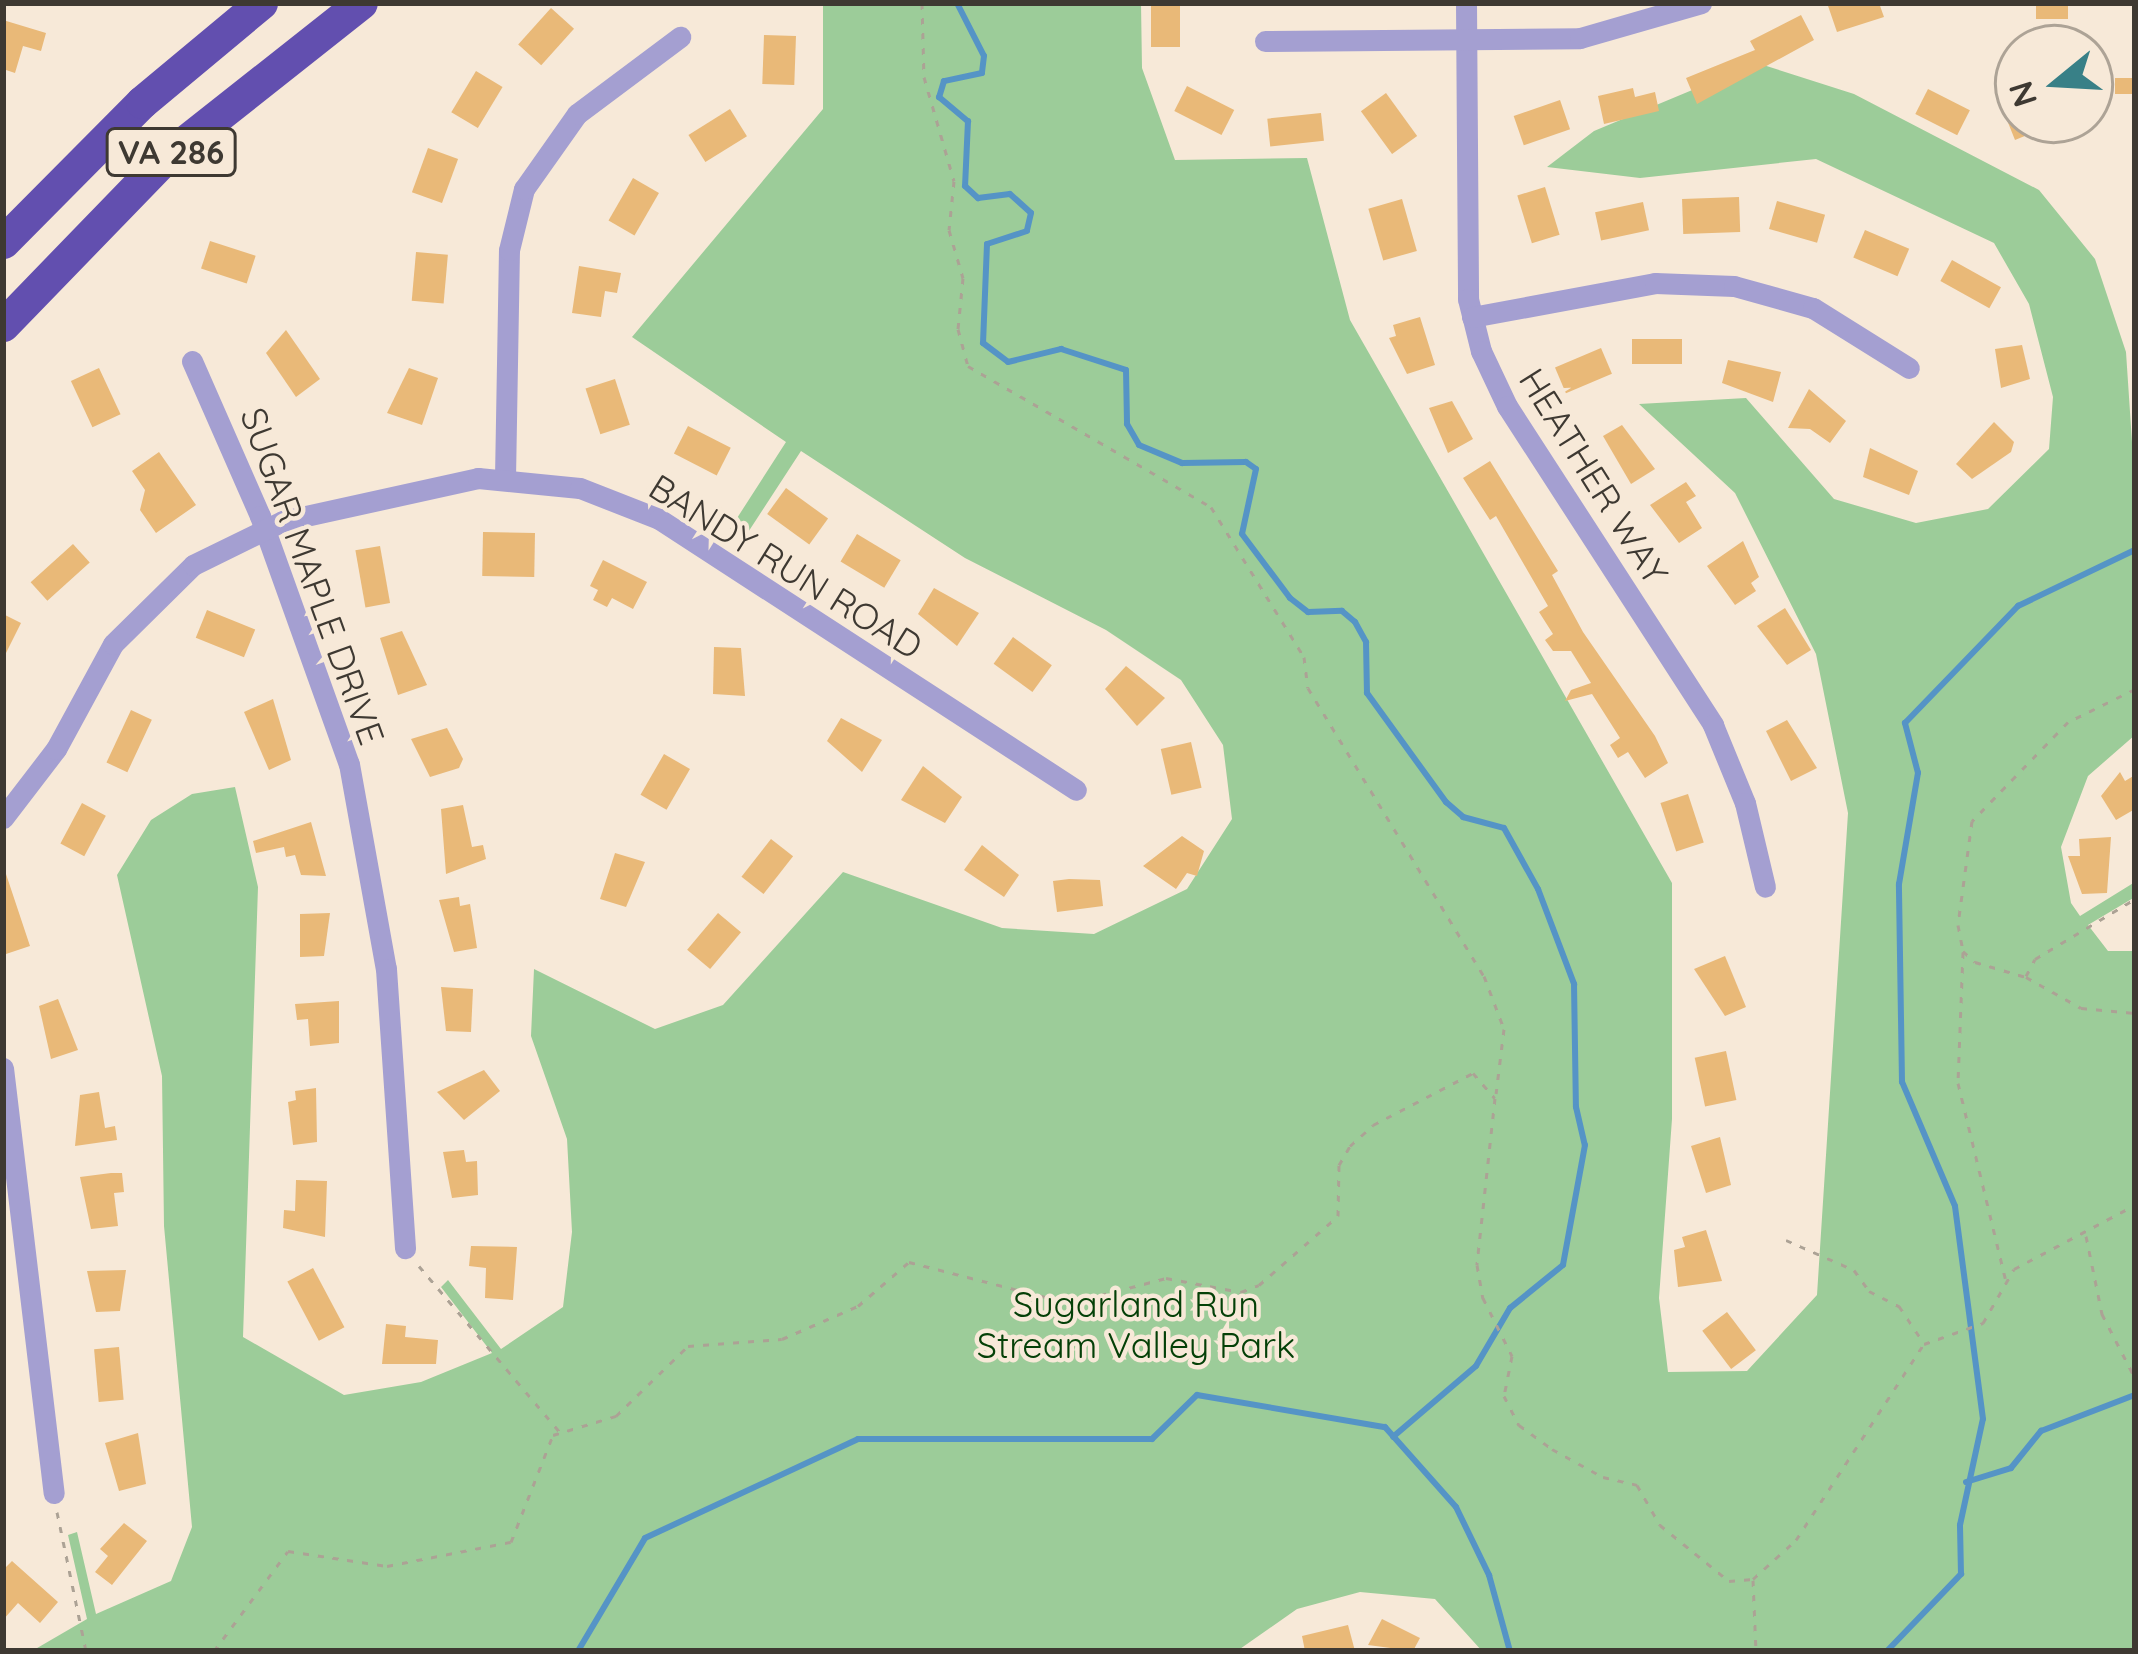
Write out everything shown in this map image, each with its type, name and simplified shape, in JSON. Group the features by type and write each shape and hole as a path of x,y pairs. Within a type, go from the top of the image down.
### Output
{"highway":[{"name":"VA 286","path":"3,242 142,102 260,3"},
{"name":"VA 286","path":"3,326 167,155 362,3"}],"street":[{"name":"HEATHER WAY","path":"1466,3 1472,317 1507,406 1713,725 1744,803 1765,887"},
{"path":"1265,41 1580,38 1701,3"},
{"path":"505,478 509,250 524,189 577,114 680,37"},
{"path":"1472,317 1655,283 1734,286 1813,308 1909,368"},
{"name":"SUGAR MAPLE DRIVE","path":"192,362 327,692 365,829 386,969 406,1248"},
{"name":"BANDY RUN ROAD","path":"3,818 34,782 137,614 193,566 263,529 437,483 505,478 580,488 659,519 1076,790"},
{"path":"3,1067 54,1493"}],"path":[{"path":"922,3 924,77 954,181 949,230 963,278 958,329 968,366 1211,507 1304,658 1308,688 1484,976 1504,1029 1478,1265 1483,1298 1512,1356 1504,1396 1520,1425 1552,1449 1603,1478 1637,1485 1660,1525 1694,1546 1721,1577 1753,1579"},
{"path":"2006,1281 1956,1065 1963,951 1962,858 1972,821 2068,722 2135,689"},
{"path":"2026,977 2035,959 2135,899"},
{"path":"1963,951 2026,977 2081,1008 2135,1013"},
{"path":"214,1651 288,1551 387,1566 511,1542 529,1508 544,1443 616,1416 688,1346 782,1339 858,1306 909,1262 1053,1299 1086,1299 1166,1278 1241,1292 1259,1285 1326,1232 1338,1216 1339,1165 1373,1125 1473,1073 1496,1098"},
{"path":"1756,1651 1753,1579 1824,1503 1924,1344 1983,1323 2006,1281 2032,1256 2086,1235 2135,1205"},
{"path":"2086,1235 2102,1314 2135,1378"},
{"path":"1786,1240 1854,1270 1869,1291 1899,1306 1924,1344"},
{"path":"406,1248 479,1345 562,1433"},
{"path":"54,1493 86,1651"}],"green space":[{"name":"Sugarland Run Stream Valley Park","path":"823,3 1141,3 1142,68 1175,160 1307,158 1350,320 1672,883 1672,1119 1659,1298 1668,1372 1747,1371 1817,1295 1848,813 1816,654 1735,493 1639,404 1746,398 1834,499 1916,523 1988,509 2049,449 2053,397 2029,304 1994,243 1816,159 1640,178 1547,167 1594,131 1757,63 1854,94 2039,190 2095,259 2126,352 2135,487 2135,735 2088,776 2061,847 2071,903 2080,916 2135,882 2135,897 2088,925 2108,951 2135,951 2135,1651 1482,1651 1435,1599 1360,1592 1297,1609 1237,1651 32,1651 87,1619 68,1535 77,1532 96,1614 171,1581 192,1527 164,1226 162,1076 117,875 151,820 192,794 235,787 258,887 243,1337 344,1395 421,1382 492,1353 441,1287 448,1280 501,1349 563,1307 572,1232 567,1139 531,1036 534,969 655,1029 723,1005 843,872 1002,928 1094,934 1187,889 1232,819 1223,745 1181,680 1106,630 965,558 801,451 743,540 730,529 786,442 632,337 823,109"}],"building":[{"path":"1151,3 1180,3 1180,47 1151,47"},
{"path":"1827,3 1879,3 1884,17 1837,32"},
{"path":"2036,3 2068,3 2068,19 2036,19"},
{"path":"551,8 574,29 541,65 518,44"},
{"path":"1801,15 1814,40 1697,104 1686,78 1755,50 1750,41"},
{"path":"3,20 46,33 41,51 23,46 15,73 3,69"},
{"path":"764,35 796,36 794,85 762,84"},
{"path":"476,71 503,87 478,128 451,112"},
{"path":"2115,78 2135,78 2135,94 2115,94"},
{"path":"1187,86 1234,110 1222,135 1174,111"},
{"path":"1633,88 1635,97 1655,92 1659,111 1604,124 1598,96"},
{"path":"1928,89 1970,110 1957,135 1915,114"},
{"path":"1386,93 1417,136 1392,154 1361,111"},
{"path":"1560,100 1570,129 1524,145 1514,116"},
{"path":"730,109 747,136 705,162 688,135"},
{"path":"1321,113 1324,141 1270,146 1267,119"},
{"path":"428,148 458,159 442,203 412,192"},
{"path":"633,178 659,193 634,235 608,220"},
{"path":"1545,187 1560,235 1532,243 1517,195"},
{"path":"1739,197 1740,232 1683,234 1682,199"},
{"path":"1402,199 1417,251 1383,261 1368,209"},
{"path":"1777,201 1825,215 1817,243 1769,229"},
{"path":"1643,202 1649,230 1601,241 1595,212"},
{"path":"1865,230 1909,249 1897,276 1853,258"},
{"path":"210,241 256,256 247,283 201,269"},
{"path":"416,252 448,255 444,304 412,301"},
{"path":"1952,260 2001,287 1989,308 1940,281"},
{"path":"579,266 621,273 617,293 605,291 601,317 572,313"},
{"path":"1420,317 1435,365 1407,374 1389,338 1396,336 1393,325"},
{"path":"286,330 320,379 296,397 266,353"},
{"path":"1632,339 1682,339 1682,364 1632,364"},
{"path":"2022,345 2030,379 2001,388 1995,349"},
{"path":"1601,348 1612,374 1566,393 1555,368"},
{"path":"1728,360 1781,372 1773,402 1722,383"},
{"path":"99,368 121,414 92,427 71,381"},
{"path":"409,368 438,378 422,425 387,413"},
{"path":"615,379 630,425 600,434 586,389"},
{"path":"1809,389 1846,421 1830,443 1810,429 1788,428"},
{"path":"1452,401 1473,439 1448,453 1429,408"},
{"path":"1994,422 2014,442 2011,452 1972,479 1956,464"},
{"path":"1622,425 1655,469 1631,484 1603,436"},
{"path":"688,426 731,448 717,475 674,454"},
{"path":"1870,448 1918,471 1909,495 1863,477"},
{"path":"159,452 196,505 156,533 140,510 145,490 132,471"},
{"path":"1490,461 1558,571 1552,575 1583,632 1655,736 1668,763 1645,778 1628,752 1618,758 1610,745 1620,738 1592,694 1565,701 1571,690 1591,683 1571,651 1553,651 1545,640 1553,634 1539,612 1548,606 1496,516 1490,520 1463,478"},
{"path":"1686,482 1696,496 1686,502 1702,528 1679,543 1650,505"},
{"path":"786,488 828,519 809,544 767,514"},
{"path":"483,532 535,533 534,577 482,576"},
{"path":"857,534 901,560 884,588 841,561"},
{"path":"1743,541 1759,577 1751,583 1756,591 1735,605 1707,566"},
{"path":"73,544 90,563 47,601 31,582"},
{"path":"380,546 390,603 365,607 355,550"},
{"path":"603,560 647,582 633,609 612,598 607,607 593,600 598,590 590,586"},
{"path":"934,588 979,613 957,646 918,614"},
{"path":"1785,608 1811,650 1787,665 1757,626"},
{"path":"207,610 255,629 244,657 196,638"},
{"path":"3,614 21,623 3,659"},
{"path":"402,631 427,685 398,695 380,638"},
{"path":"1013,637 1052,665 1032,692 994,664"},
{"path":"714,647 741,648 745,696 713,694"},
{"path":"1126,666 1165,698 1137,726 1105,689"},
{"path":"273,699 291,760 269,770 244,712"},
{"path":"131,710 152,720 127,772 106,763"},
{"path":"841,718 882,740 862,772 827,741"},
{"path":"1787,720 1817,768 1791,781 1766,731"},
{"path":"447,728 463,759 459,768 430,777 411,739"},
{"path":"1191,742 1202,788 1171,795 1161,749"},
{"path":"664,754 690,769 666,810 640,795"},
{"path":"923,766 962,797 945,823 901,800"},
{"path":"2120,772 2125,781 2135,775 2135,809 2116,820 2101,796"},
{"path":"1688,794 1704,843 1676,851 1660,803"},
{"path":"82,803 106,816 84,856 60,844"},
{"path":"463,805 472,847 483,845 486,859 446,874 441,809"},
{"path":"311,822 326,876 301,875 295,855 286,857 284,847 256,853 253,841"},
{"path":"1182,836 1204,851 1197,876 1187,873 1176,889 1143,866"},
{"path":"2111,837 2107,893 2082,894 2068,856 2080,856 2079,839"},
{"path":"771,839 793,856 764,894 741,877"},
{"path":"982,845 1019,875 1004,897 964,870"},
{"path":"615,853 645,862 626,907 600,899"},
{"path":"6,874 30,946 6,954 3,944"},
{"path":"1100,880 1103,906 1057,912 1053,881"},
{"path":"459,897 460,906 470,904 477,948 454,952 439,900"},
{"path":"330,913 324,956 300,957 300,914"},
{"path":"718,913 741,932 710,969 687,950"},
{"path":"1725,956 1746,1007 1725,1016 1694,969"},
{"path":"441,987 473,989 471,1032 446,1031"},
{"path":"58,999 78,1050 51,1059 39,1006"},
{"path":"339,1001 339,1043 310,1046 308,1019 297,1020 295,1004"},
{"path":"1726,1051 1736,1100 1705,1107 1695,1058"},
{"path":"484,1070 500,1091 464,1120 437,1092"},
{"path":"316,1088 317,1142 293,1145 288,1102 296,1100 295,1091"},
{"path":"99,1092 105,1128 115,1126 117,1140 75,1146 80,1095"},
{"path":"1720,1137 1731,1185 1706,1193 1691,1146"},
{"path":"464,1150 466,1162 477,1161 478,1195 452,1198 443,1152"},
{"path":"122,1173 124,1192 114,1193 118,1226 91,1229 80,1177"},
{"path":"296,1180 327,1181 325,1237 283,1228 284,1210 295,1211"},
{"path":"1706,1230 1722,1281 1678,1287 1674,1250 1685,1247 1682,1237"},
{"path":"471,1246 517,1247 513,1300 485,1298 486,1268 469,1266"},
{"path":"313,1268 344,1327 319,1341 287,1282"},
{"path":"126,1270 120,1311 96,1312 87,1271"},
{"path":"1727,1312 1756,1350 1731,1369 1702,1331"},
{"path":"386,1324 406,1326 405,1337 438,1340 436,1364 382,1364"},
{"path":"119,1347 124,1400 99,1402 94,1349"},
{"path":"138,1433 146,1484 119,1491 105,1443"},
{"path":"124,1523 147,1541 112,1585 95,1572 108,1556 100,1549"},
{"path":"12,1561 58,1602 40,1623 18,1603 3,1620 3,1570"},
{"path":"1382,1619 1420,1638 1413,1651 1368,1645"},
{"path":"1348,1625 1355,1651 1305,1651 1302,1636"}],"waterway":[{"path":"957,3 984,56 982,73 944,81 939,97 968,121 965,186 978,198 1010,194 1031,213 1027,231 987,244 983,343 1008,362 1061,349 1126,370 1127,424 1139,445 1182,463 1246,462 1256,469 1242,534 1290,598 1308,612 1342,611 1355,622 1366,642 1367,693 1446,802 1463,817 1504,828 1538,889 1574,984 1576,1107 1585,1145 1563,1265 1510,1308 1476,1366 1393,1437"},
{"path":"1887,1651 1961,1574 1960,1525 1983,1419 1955,1206 1902,1082 1899,884 1918,773 1905,723 2018,606 2135,550"},
{"path":"578,1651 645,1538 858,1439 1152,1439 1197,1395 1385,1427 1456,1507 1489,1575 1510,1651"},
{"path":"1966,1482 2011,1468 2041,1431 2135,1395"}]}
